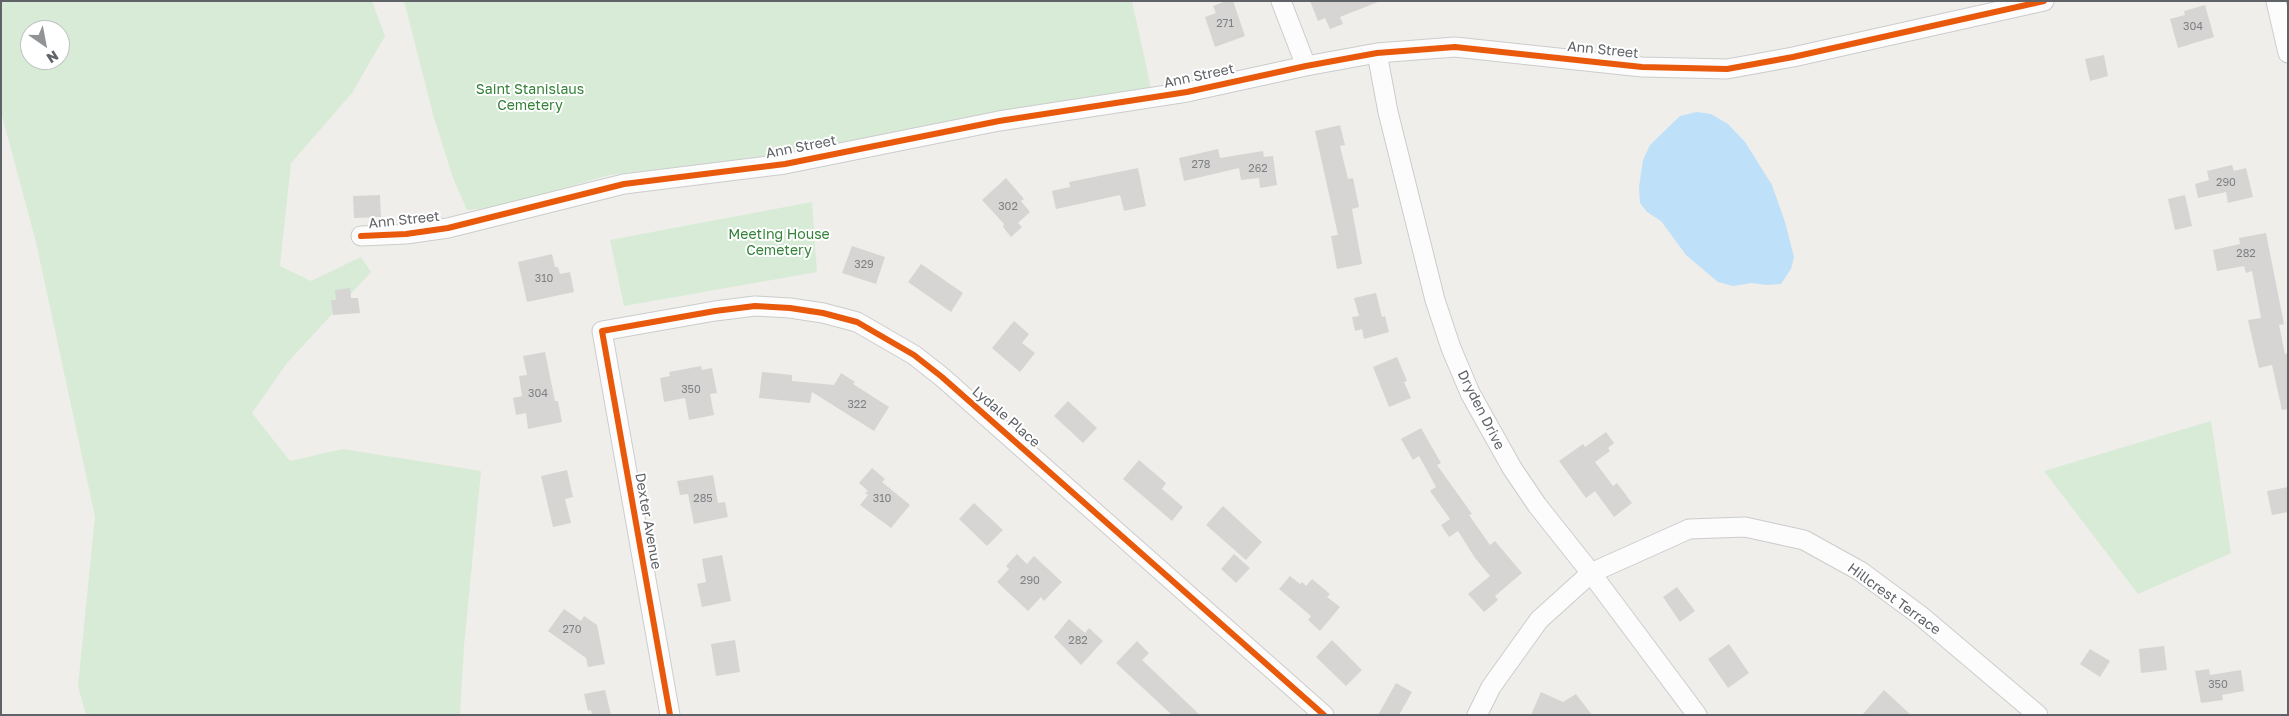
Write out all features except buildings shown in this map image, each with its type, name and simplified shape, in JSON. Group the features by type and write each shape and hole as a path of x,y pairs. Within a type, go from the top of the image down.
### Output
{"street":[{"path":"1281,1 1306,66"},
{"name":"Ann Street","path":"361,236 406,234 448,228 624,184 786,164 999,122 1187,92 1306,66 1377,53 1456,47 1642,67 1727,69 1793,57 2044,1"},
{"path":"2276,1 2288,53"},
{"name":"Dryden Drive","path":"1377,53 1388,112 1435,300 1451,348 1470,393 1512,468 1537,505 1591,573 1697,715"},
{"name":"Lydale Place","path":"602,331 715,311 755,306 790,308 823,313 857,322 886,337 914,355 942,377 1324,715"},
{"name":"Dexter Avenue","path":"602,331 670,715"},
{"name":"Hillcrest Terrace","path":"1477,715 1491,687 1539,620 1591,573 1689,530 1745,527 1804,540 1860,570 1921,616 2038,715"}],"green space":[{"path":"1,1 372,1 385,36 352,93 291,163 280,266 311,281 361,257 371,272 287,363 252,413 290,461 343,449 481,471 464,646 460,715 86,715 78,686 95,517 36,242 1,112"},
{"name":"Saint Stanislaus Cemetery","path":"404,1 1132,1 1151,88 809,152 609,175 500,207 467,210 453,178 434,118"},
{"name":"Meeting House Cemetery","path":"812,202 817,272 624,306 610,240"},
{"path":"2211,421 2231,553 2138,594 2044,471"}],"water":[{"path":"1697,112 1711,114 1728,124 1745,142 1772,185 1785,222 1794,257 1791,269 1781,284 1752,283 1733,286 1718,282 1686,255 1661,221 1647,212 1640,203 1639,187 1643,160 1650,145 1680,116"}],"cycle path":[{"path":"361,236 406,234 448,228 624,184 785,164 999,121 1187,92 1306,66 1377,53 1455,47 1642,67 1727,69 1793,57 2044,1"},
{"path":"670,715 602,331 715,311 755,306 790,308 823,313 857,322 914,355 942,377 1324,715"}]}
